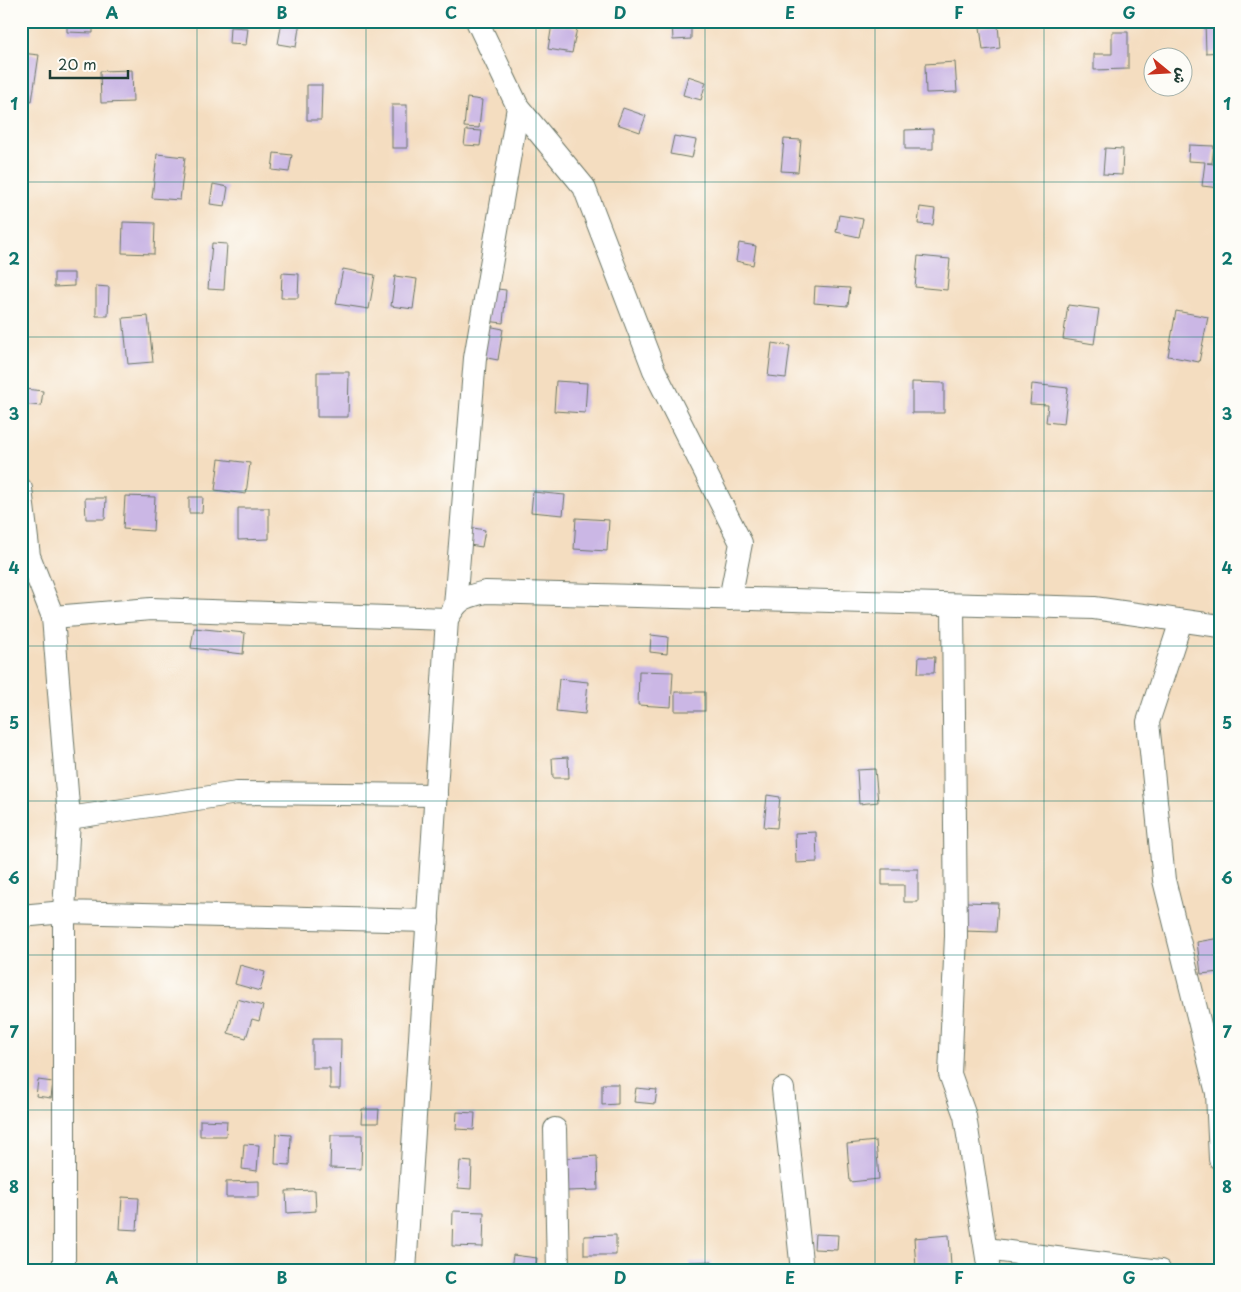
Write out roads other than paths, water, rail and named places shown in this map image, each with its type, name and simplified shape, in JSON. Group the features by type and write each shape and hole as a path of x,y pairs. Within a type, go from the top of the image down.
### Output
{"street":[{"path":"477,21 518,107 584,187 654,370 741,543 730,599"},
{"path":"404,1271 436,795 475,358 518,107"},
{"path":"21,489 30,556 53,617 69,818 64,912 64,1271"},
{"path":"53,617 151,609 451,612 463,598 485,592 1094,608 1220,626"},
{"path":"953,605 956,936 950,1074 965,1116 989,1271"},
{"path":"1181,621 1148,722 1164,880 1217,1093 1220,1159"},
{"path":"69,818 237,793 436,795"},
{"path":"21,916 64,912 428,921"},
{"path":"783,1089 802,1271"},
{"path":"555,1129 558,1271"},
{"path":"986,1248 1160,1271"}]}
